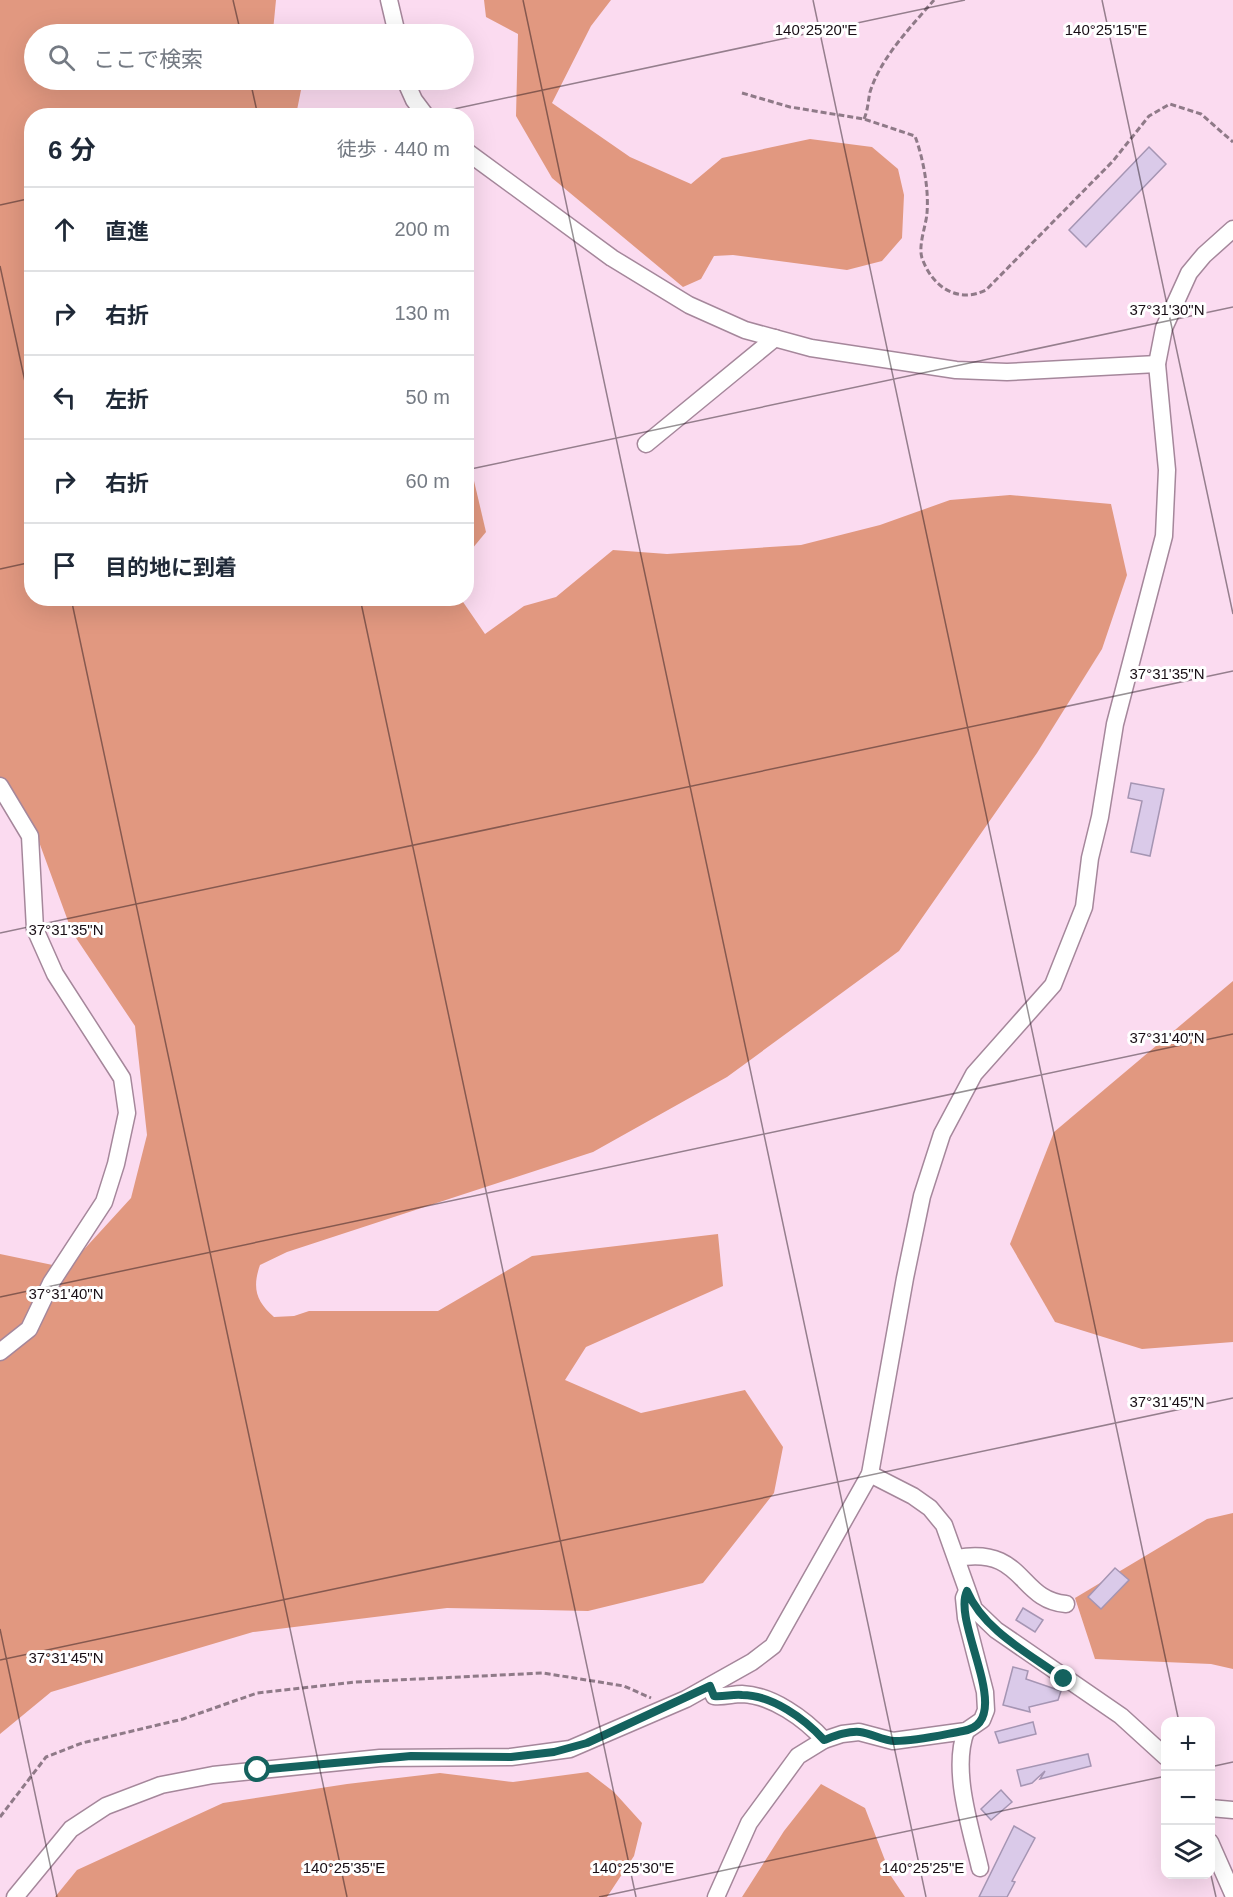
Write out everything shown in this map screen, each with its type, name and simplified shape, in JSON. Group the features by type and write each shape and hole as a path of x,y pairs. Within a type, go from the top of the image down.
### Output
{"street":[{"path":"389,0 395,24"},
{"path":"410,90 420,108"},
{"path":"474,157 612,258 688,305 745,330 811,348 956,370 1008,372 1157,364"},
{"path":"15,1897 71,1829 106,1806 161,1785 213,1775 380,1758 511,1757 554,1752 587,1743 669,1706 752,1662 772,1646 870,1474 922,1196 942,1134 974,1074 1053,985 1084,907 1090,858 1100,817 1115,724 1164,536 1167,470 1157,364 1164,328 1190,273 1204,255 1233,229"},
{"path":"646,444 775,338"},
{"path":"0,786 30,836 35,929 55,974 122,1078 127,1113 116,1164 104,1202 51,1283 29,1329 0,1352"},
{"path":"870,1474 913,1496 930,1508 944,1525 974,1609 996,1630 1121,1716 1161,1752"},
{"path":"957,1558 972,1555 999,1559 1013,1568 1046,1600 1066,1604"},
{"path":"716,1897 749,1823 798,1756 824,1740 842,1734 860,1732 893,1741 966,1731 982,1720 986,1710 985,1692 966,1618 964,1598 967,1591"},
{"path":"710,1686 714,1696 744,1694 771,1701 799,1718 824,1740"},
{"path":"966,1731 960,1752 964,1798 980,1868"},
{"path":"1215,1808 1233,1810"},
{"path":"1215,1853 1233,1894"}],"path":[{"path":"864,119 870,92 884,65 934,0"},
{"path":"742,93 790,107 864,119 915,136 926,183 927,212 922,257 940,284 952,295 966,296 986,290 1113,161 1149,116 1170,104 1201,114 1233,142"},
{"path":"0,1817 46,1757 82,1743 183,1719 257,1693 355,1682 543,1673 624,1686 669,1706"}],"shaded area":[{"path":"0,0 276,0 274,24 24,24 24,90 301,90 297,108 24,108 24,606 466,606 485,634 524,606 556,597 613,550 667,554 801,545 880,525 950,500 1010,495 1111,504 1127,575 1102,649 1037,753 899,951 727,1077 593,1152 287,1252 260,1265 256,1281 257,1294 274,1317 294,1316 309,1311 438,1311 532,1256 718,1234 723,1286 586,1347 565,1380 641,1413 745,1390 783,1447 774,1493 703,1583 588,1611 447,1608 253,1632 51,1692 0,1734 0,1254 67,1268 131,1198 147,1135 135,1026 72,932 31,820 0,789"},
{"path":"484,0 611,0 591,26 552,103 630,157 691,184 722,158 810,139 872,147 898,169 904,195 902,238 882,261 847,270 733,255 714,256 701,279 683,287 552,178 516,116 518,34 486,17"},
{"path":"474,481 486,532 474,547"},
{"path":"1233,981 1233,1342 1142,1349 1055,1322 1010,1244 1054,1132"},
{"path":"1233,1513 1233,1669 1211,1664 1095,1659 1075,1598 1207,1519"},
{"path":"588,1772 614,1792 642,1823 634,1856 607,1897 55,1897 77,1870 223,1803 347,1784 440,1773 513,1782"},
{"path":"821,1784 865,1808 891,1876 905,1897 742,1897 784,1831"}],"building":[{"path":"1149,147 1166,164 1086,247 1069,230"},
{"path":"1131,783 1164,789 1150,856 1131,852 1142,801 1128,798"},
{"path":"1115,1568 1129,1580 1101,1609 1088,1597"},
{"path":"1023,1608 1043,1620 1035,1632 1016,1620"},
{"path":"1013,1667 1028,1671 1026,1679 1061,1691 1058,1700 1029,1707 1030,1712 1003,1705"},
{"path":"1033,1722 1036,1734 999,1743 995,1732"},
{"path":"1088,1754 1091,1766 1040,1779 1045,1771 1032,1783 1021,1786 1017,1770"},
{"path":"1001,1790 1012,1802 991,1820 981,1809"},
{"path":"1014,1826 1035,1838 1012,1881 1015,1882 1007,1897 979,1897"}],"route":[{"path":"258,1770 411,1756 511,1757 554,1752 587,1743 710,1686 714,1696 717,1697 744,1694 771,1701 799,1718 824,1740 842,1734 860,1732 893,1741 966,1731 982,1720 986,1710 985,1692 964,1606 967,1591 974,1609 996,1630 1064,1679"}]}
